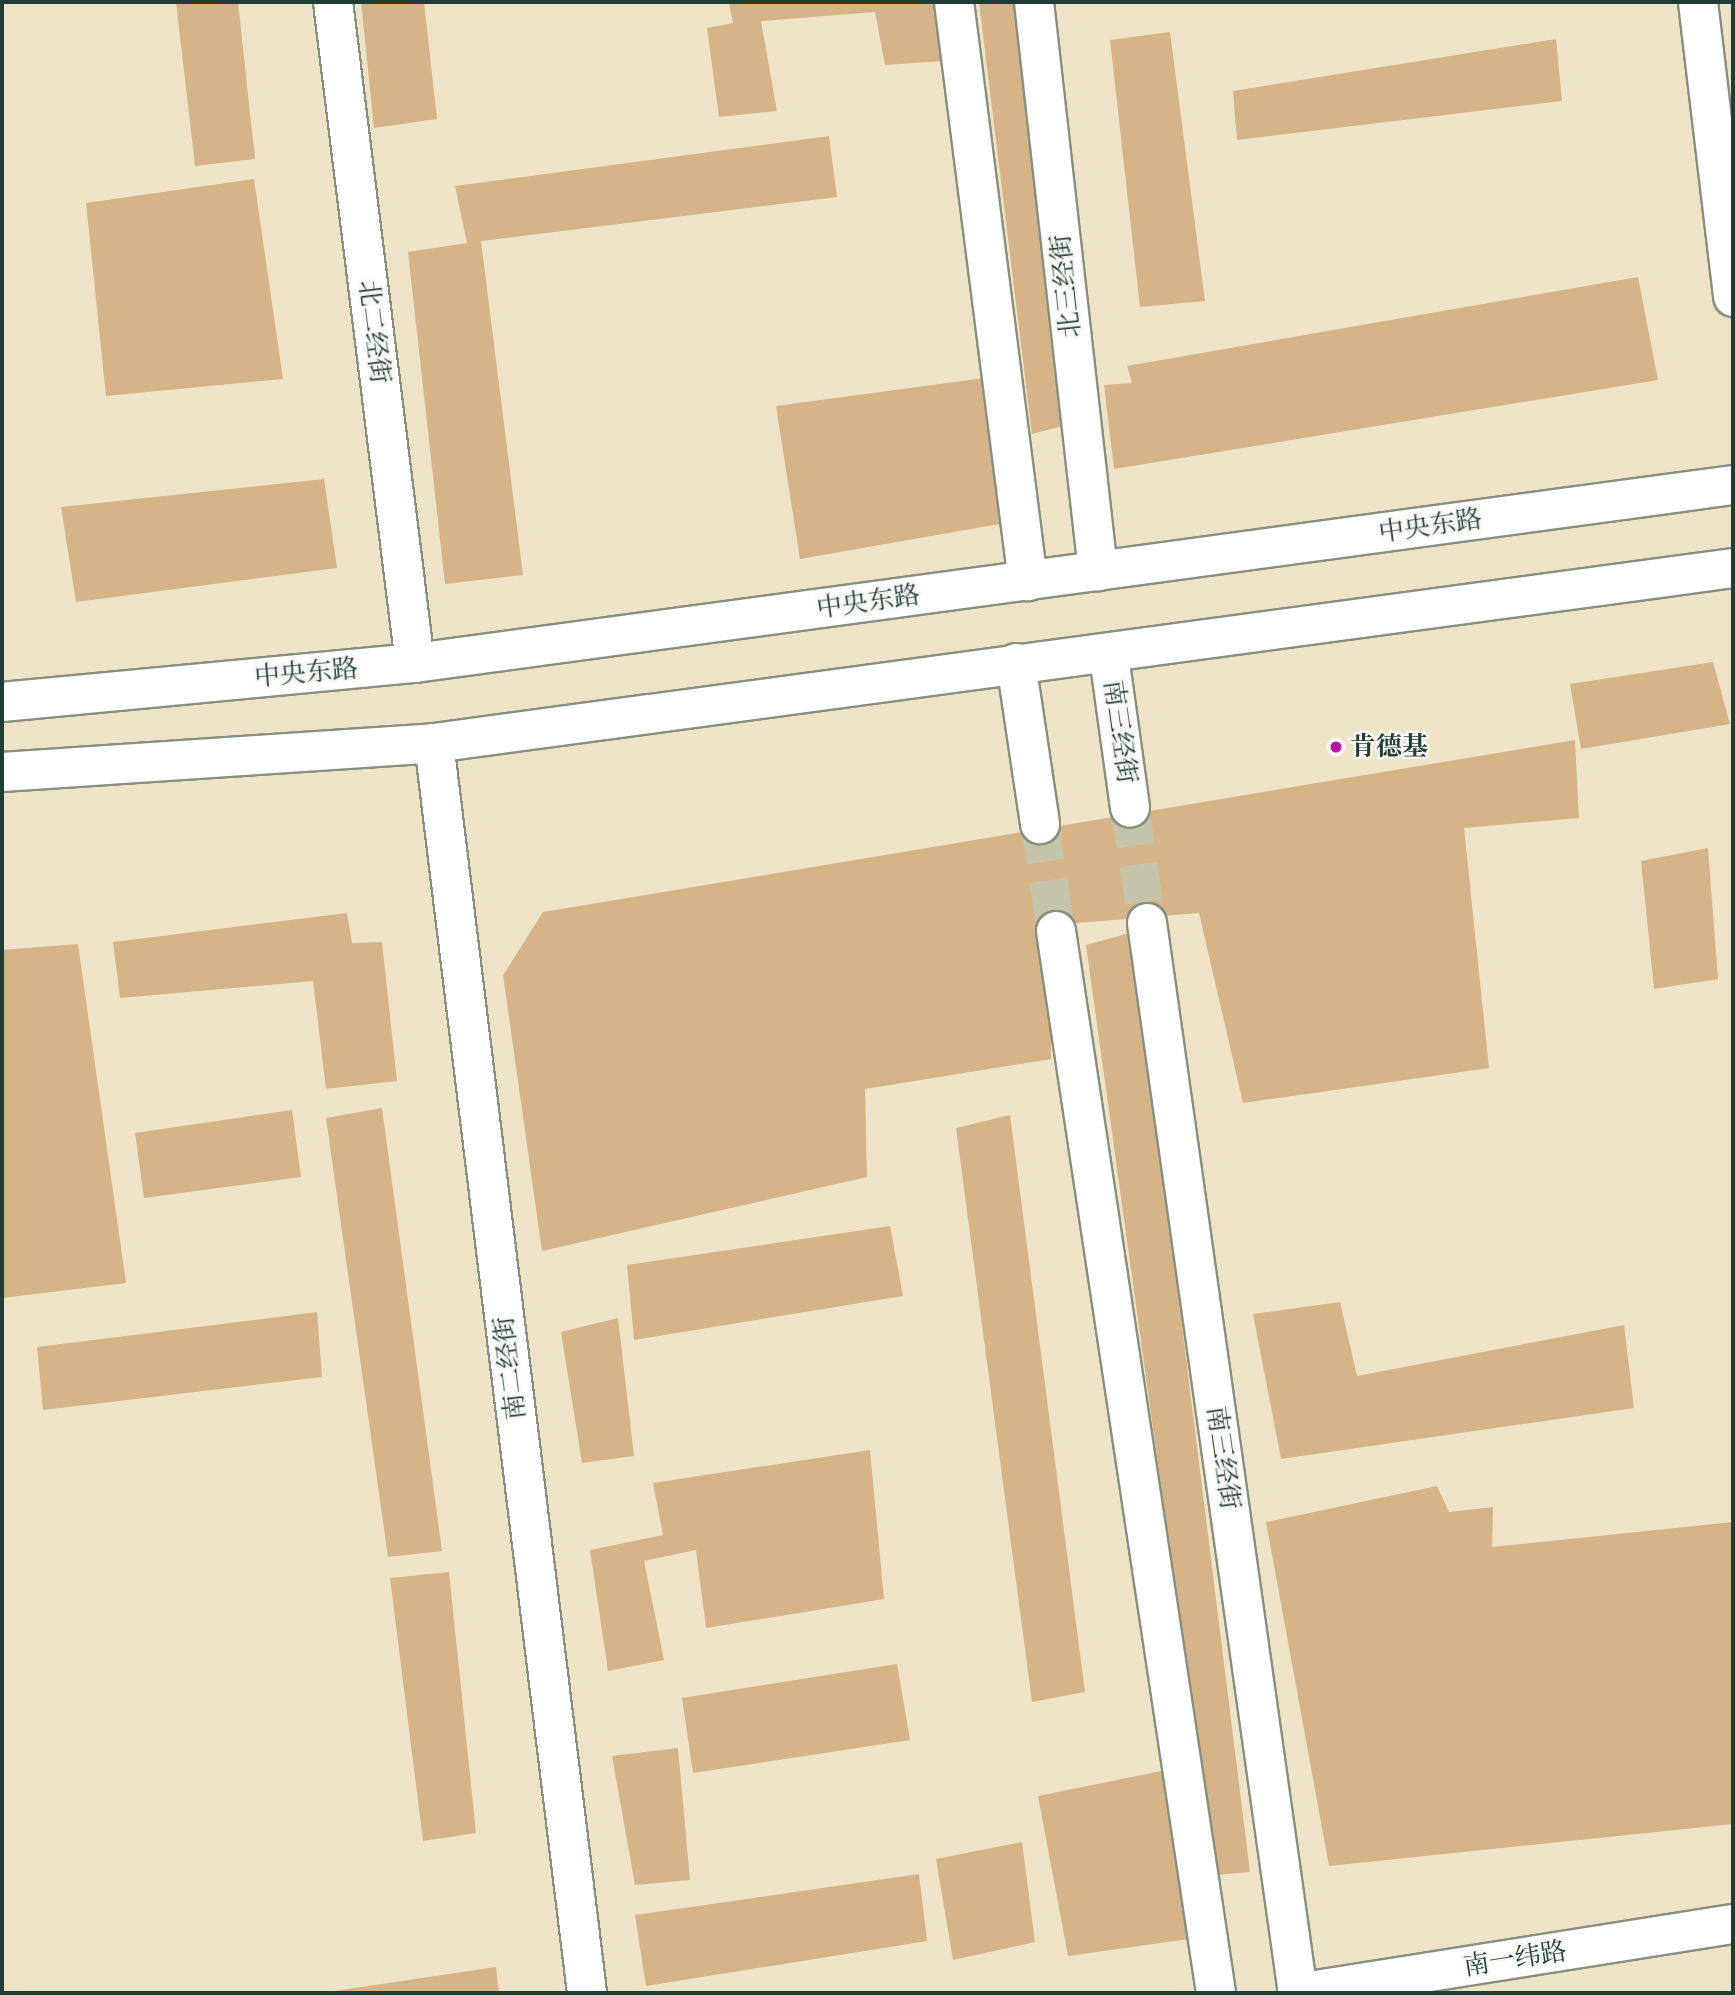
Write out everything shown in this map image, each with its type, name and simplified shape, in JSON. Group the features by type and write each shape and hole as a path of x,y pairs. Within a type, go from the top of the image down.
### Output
{"street":[{"name":"北二经街","path":"333,2 415,663"},
{"path":"954,2 1028,580"},
{"name":"北三经街","path":"1034,2 1098,571"},
{"path":"1698,2 1733,297"},
{"name":"中央东路","path":"2,702 415,663 1733,485"},
{"path":"2,772 434,743 1016,663 1109,656 1733,568"},
{"name":"南三经街","path":"1109,656 1130,808"},
{"path":"1016,663 1040,824"},
{"name":"南二经街","path":"434,743 587,1993"},
{"name":"南三经街","path":"1147,923 1298,1993"},
{"path":"1056,931 1216,1993"},
{"name":"南一纬路","path":"1298,1993 1733,1924"}],"building":[{"path":"176,2 238,2 255,159 195,166"},
{"path":"361,2 424,2 437,119 374,128"},
{"path":"729,2 943,2 944,61 885,65 875,12 761,21 777,111 719,117 707,28 733,23"},
{"path":"979,2 1016,2 1066,425 1032,434"},
{"path":"1170,32 1205,301 1140,307 1110,40"},
{"path":"1556,39 1562,101 1237,140 1233,91"},
{"path":"829,136 837,197 481,241 523,575 445,584 408,252 467,243 455,186"},
{"path":"254,179 283,379 106,396 86,203"},
{"path":"1638,277 1658,380 1114,469 1104,385 1132,383 1127,366"},
{"path":"984,378 1011,522 800,559 776,406"},
{"path":"324,479 337,568 76,602 61,507"},
{"path":"1713,662 1730,724 1581,749 1570,684"},
{"path":"1575,740 1579,818 1464,828 1489,1068 1243,1103 1199,913 1052,925 1051,1059 865,1089 867,1177 542,1251 503,975 543,912"},
{"path":"1708,848 1718,979 1654,989 1641,861"},
{"path":"347,913 352,943 382,942 397,1081 326,1089 313,981 120,998 113,942"},
{"path":"1133,932 1250,1872 1215,1875 1086,945"},
{"path":"78,944 126,1283 2,1298 2,950"},
{"path":"382,1108 442,1551 388,1557 326,1118"},
{"path":"292,1110 301,1177 144,1198 135,1133"},
{"path":"1010,1115 1085,1692 1032,1702 956,1128"},
{"path":"890,1226 903,1296 634,1340 627,1265"},
{"path":"1340,1302 1357,1376 1624,1325 1634,1408 1281,1459 1253,1314"},
{"path":"317,1312 322,1377 43,1410 37,1347"},
{"path":"618,1318 634,1456 582,1463 561,1332"},
{"path":"870,1450 884,1599 706,1628 696,1550 644,1561 664,1660 608,1671 590,1550 663,1535 653,1483"},
{"path":"1437,1486 1449,1512 1493,1507 1492,1547 1733,1522 1733,1824 1329,1866 1266,1522"},
{"path":"449,1572 476,1833 423,1841 390,1578"},
{"path":"897,1664 910,1740 693,1773 682,1698"},
{"path":"678,1748 690,1880 635,1885 612,1756"},
{"path":"1166,1770 1196,1938 1068,1956 1038,1796"},
{"path":"1022,1842 1035,1942 953,1960 936,1859"},
{"path":"919,1874 927,1941 646,1986 635,1915"},
{"path":"496,1967 499,1993 328,1993 328,1992"}],"tunnel":[{"path":"1130,808 1147,923"},
{"path":"1040,824 1056,931"}],"place":[{"name":"肯德基","path":"1336,747"}]}
